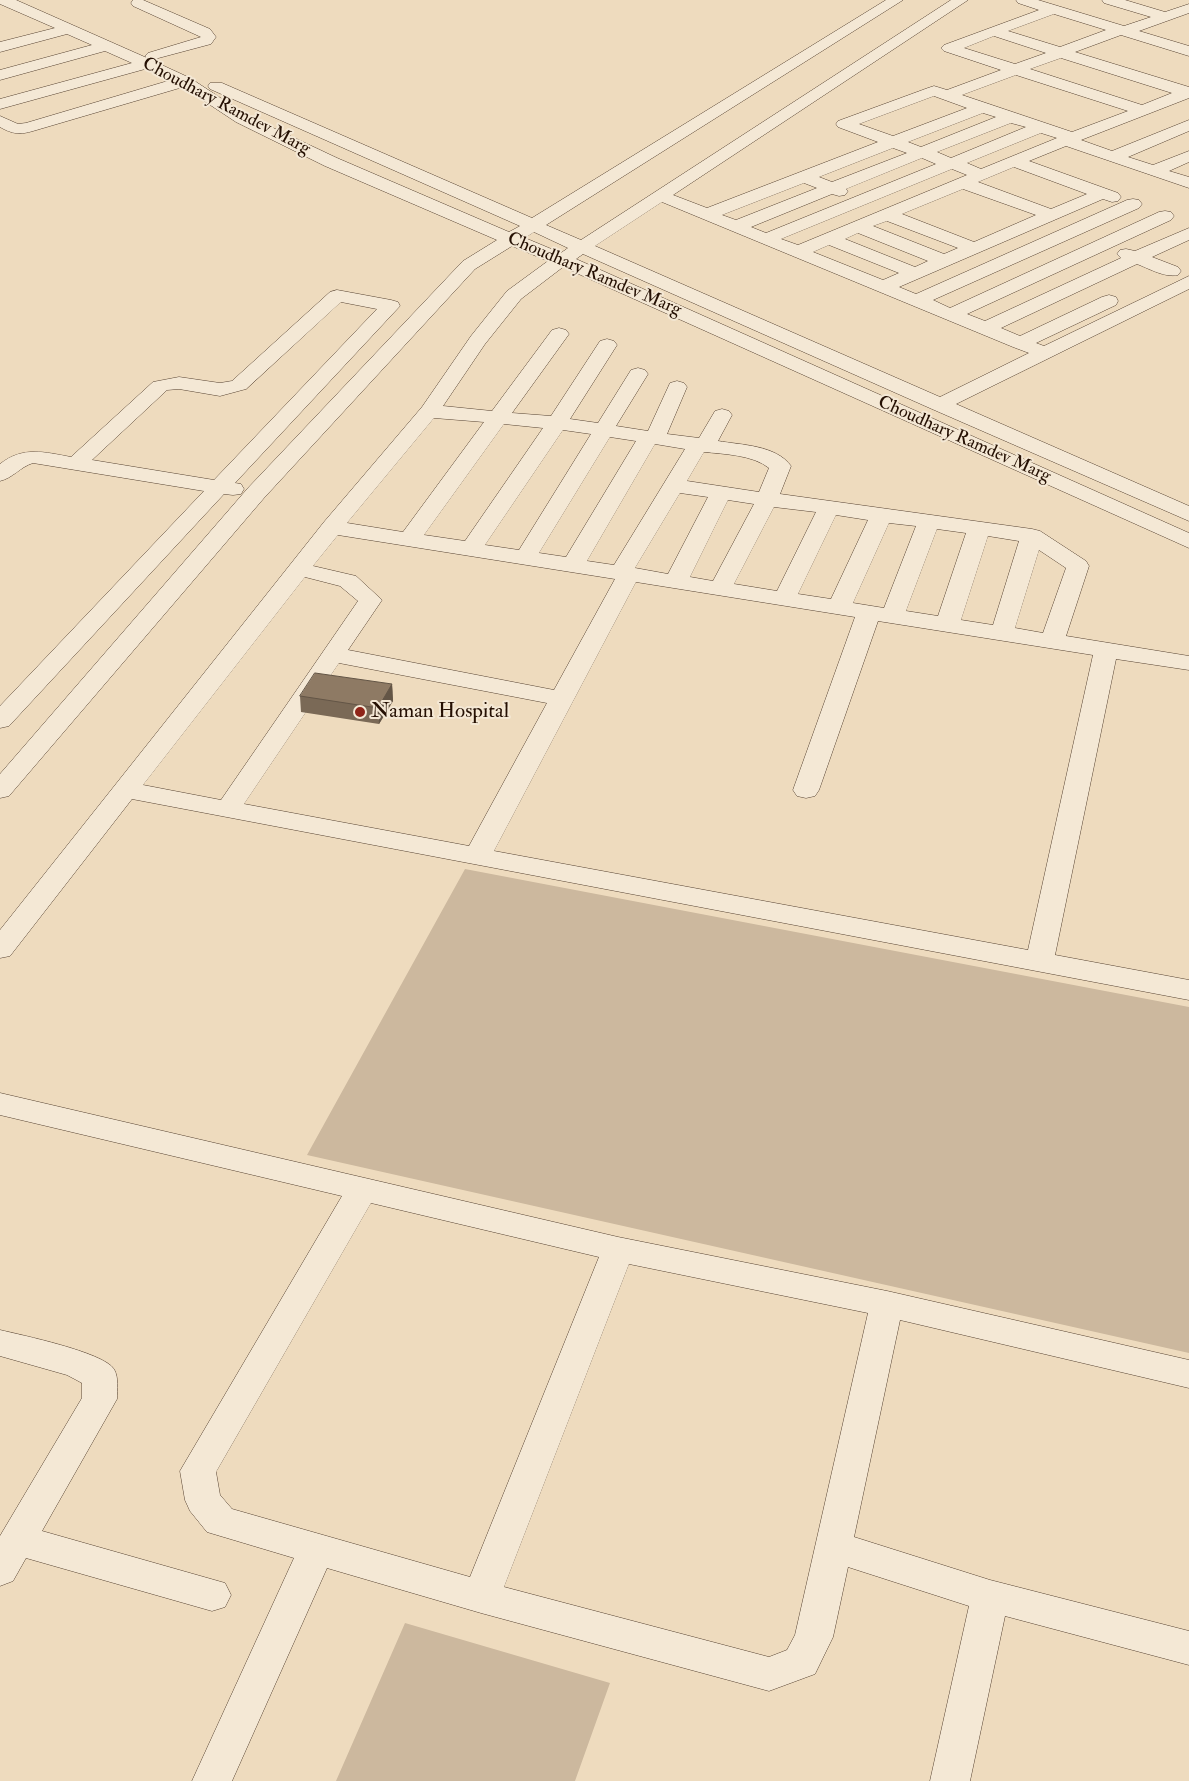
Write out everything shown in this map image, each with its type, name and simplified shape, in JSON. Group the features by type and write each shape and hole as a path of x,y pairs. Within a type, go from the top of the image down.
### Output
{"street":[{"name":"Choudhary Ramdev Marg","path":"4,0 27,7 105,46 150,60 242,119 331,162 562,260 1189,540"},
{"path":"0,790 8,769 256,493 469,265 896,0"},
{"path":"0,949 127,790 332,527 429,411 478,340 514,295 562,260 961,0"},
{"path":"1142,110 949,48 1016,23 1109,0 1165,16"},
{"path":"1176,0 1189,4"},
{"path":"1029,1 1117,32 1187,52"},
{"path":"0,104 150,60 206,41 209,37 205,32 138,3"},
{"path":"8,20 27,7 150,60 197,78 1189,514"},
{"path":"1083,44 1189,8"},
{"path":"1016,23 1059,42 1188,92"},
{"path":"0,47 68,29"},
{"path":"993,32 1083,44 1109,52"},
{"path":"971,39 1189,112"},
{"path":"951,96 1038,61 1059,42"},
{"path":"0,75 105,46"},
{"path":"993,78 1020,87"},
{"path":"0,121 15,128 27,128 185,82"},
{"path":"970,87 997,96"},
{"path":"1007,178 952,163 844,124 934,90 1042,127 1113,157 1189,183"},
{"path":"800,251 1014,161 1188,92"},
{"path":"708,214 983,107"},
{"path":"1092,111 1119,120"},
{"path":"737,226 1011,117"},
{"path":"1069,120 1096,129"},
{"path":"1113,157 1189,124"},
{"path":"768,238 1042,127"},
{"path":"1154,171 1189,156"},
{"path":"1014,161 1189,225"},
{"path":"804,177 863,200 969,250 996,265 1098,306"},
{"path":"964,183 1039,221 1172,272"},
{"path":"939,193 966,203"},
{"path":"885,286 1103,193"},
{"path":"1051,194 1078,204"},
{"path":"661,196 800,251 1045,353"},
{"path":"918,300 1133,204"},
{"path":"1000,216 1039,221"},
{"path":"952,314 1166,216"},
{"path":"859,227 945,261"},
{"path":"986,328 1189,233"},
{"path":"830,239 916,273"},
{"path":"1020,342 1189,263"},
{"path":"939,405 1189,282"},
{"path":"0,721 218,487 391,306 342,296 335,298 239,385 224,390 175,384 160,386 75,464"},
{"path":"410,538 501,417 560,334"},
{"path":"470,550 557,423 606,345"},
{"path":"525,558 638,374"},
{"path":"573,565 652,438 677,387"},
{"path":"429,411 557,423 754,453 771,459 780,466 767,500 720,589"},
{"path":"477,857 562,699 625,573 673,486 722,415"},
{"path":"0,475 17,461 28,457 256,493"},
{"path":"673,486 1032,536 1078,566 1052,641"},
{"path":"676,582 721,493"},
{"path":"784,599 829,508"},
{"path":"839,607 881,515"},
{"path":"806,790 880,614 929,522"},
{"path":"332,527 1189,663"},
{"path":"948,624 979,529"},
{"path":"1002,633 1032,536"},
{"path":"227,810 370,600 348,581 300,569"},
{"path":"1040,961 1106,649"},
{"path":"332,654 562,699"},
{"path":"127,790 1189,990"},
{"path":"0,1104 618,1248 887,1304 1189,1374"},
{"path":"363,1188 198,1471 203,1500 220,1521 481,1597 769,1674 801,1662 814,1637 887,1304"},
{"path":"481,1597 618,1248"},
{"path":"0,1343 77,1364 100,1376 99,1399 9,1555 212,1595"},
{"path":"833,1546 990,1596 1189,1648"},
{"path":"212,1781 317,1550"},
{"path":"950,1781 990,1596"}],"shaded area":[{"path":"465,869 1189,1007 1189,1353 307,1155"},
{"path":"405,1623 610,1683 575,1781 336,1781"}],"building":[{"path":"315,673 392,684 378,708 300,696"}],"place":[{"name":"Naman Hospital","path":"360,712"}]}
